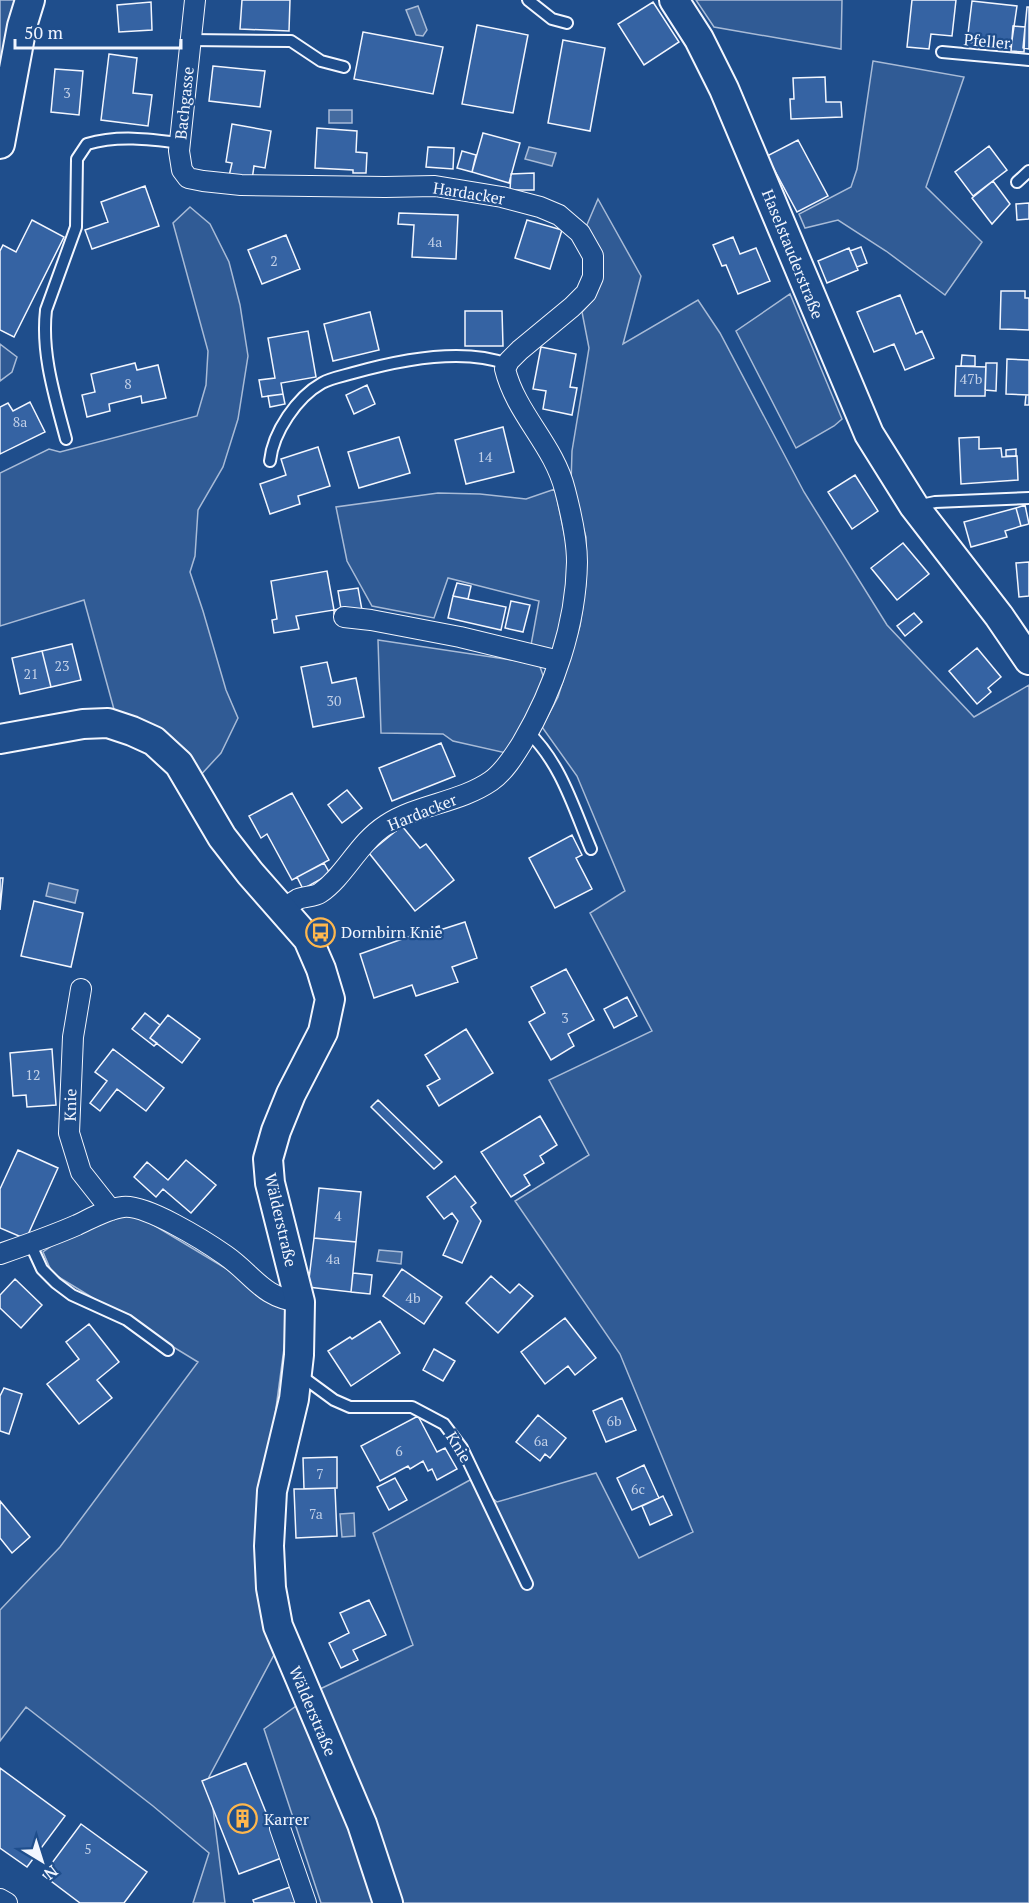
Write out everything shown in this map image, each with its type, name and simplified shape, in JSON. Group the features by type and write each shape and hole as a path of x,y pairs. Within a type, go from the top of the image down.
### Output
{"street":[{"path":"0,144 22,26 30,0"},
{"name":"Bachgasse","path":"182,170 180,143 195,0"},
{"name":"Haselstauderstraße","path":"674,0 699,39 724,89 869,434 914,506 999,616 1029,660"},
{"name":"Hardacker","path":"182,170 188,178 203,181 241,184 435,186 512,200 560,215 580,233 593,256 593,277 586,293 519,350 505,369 515,396 559,470 572,521 577,560 574,595 551,688 512,759 494,780 478,790 389,823 367,840 319,894 298,899 283,909"},
{"path":"344,617 460,637 559,661"},
{"name":"Wälderstraße","path":"0,739 83,724 108,723 154,741 179,764 222,837 308,939 321,969 330,999 320,1038 291,1094 268,1159 270,1183 300,1302 294,1398 272,1491 269,1546 271,1588 278,1626 362,1824 388,1903"},
{"name":"Knie","path":"81,988 73,1037 69,1133 81,1172 111,1210"},
{"path":"0,1254 126,1206 149,1211 225,1254 268,1292 284,1300 300,1302"},
{"path":"280,1828 306,1903"},
{"path":"0,1899 7,1903"}],"lane":[{"path":"528,0 552,19 567,23"},
{"path":"190,40 291,41 321,61 344,67"},
{"name":"Pfeller","path":"942,52 1029,60"},
{"path":"66,439 49,370 45,322 46,310 76,227 77,159 87,144 104,138 180,143"},
{"path":"1017,182 1029,171"},
{"path":"270,461 271,448 287,419 305,394 323,382 391,362 412,359 475,356 507,364"},
{"path":"914,506 935,502 1029,498"},
{"path":"528,732 544,749 563,781 591,849"},
{"path":"30,1243 42,1269 64,1289 72,1295 127,1320 168,1350"},
{"name":"Knie","path":"297,1373 334,1400 350,1407 412,1407 444,1424 462,1448 527,1584"}],"shaded area":[{"path":"0,0 28,0 0,130"},
{"path":"696,0 842,0 841,49 714,27"},
{"path":"418,6 427,30 423,36 416,35 406,10"},
{"path":"873,61 964,77 926,187 982,242 945,295 886,251 838,220 805,228 799,214 851,187 857,169"},
{"path":"329,110 352,110 352,123 329,123"},
{"path":"529,147 556,153 552,166 525,159"},
{"path":"598,199 641,276 623,344 698,300 720,333 804,492 887,625 974,717 1029,685 1029,1903 321,1903 264,1729 320,1689 413,1645 373,1533 470,1480 497,1502 596,1473 639,1558 693,1532 620,1354 515,1201 589,1155 549,1080 652,1031 590,913 625,891 577,776 542,727 558,697 580,626 586,583 586,537 571,484 572,451 589,348 582,312 592,301 586,227"},
{"path":"190,207 210,224 229,262 240,305 248,356 238,419 223,467 198,510 195,556 190,572 226,690 238,718 221,753 197,779 115,713 84,600 0,626 0,473 49,449 60,452 197,416 206,385 208,351 173,223"},
{"path":"790,294 842,419 796,448 736,331"},
{"path":"0,344 17,357 12,372 0,381"},
{"path":"555,489 569,557 567,594 554,652 531,645 539,601 448,578 434,618 372,606 347,561 336,507 438,493 480,494 526,499"},
{"path":"378,640 539,664 545,681 506,753 453,741 443,734 381,733"},
{"path":"49,883 78,890 75,903 46,896"},
{"path":"137,1215 245,1280 289,1311 274,1423 276,1651 209,1777 225,1903 193,1903 209,1853 153,1806 26,1707 0,1741 0,1610 60,1547 198,1362 52,1273 43,1252 60,1240 118,1217"},
{"path":"379,1250 402,1252 401,1264 377,1261"},
{"path":"354,1513 355,1536 342,1537 340,1514"}],"building":[{"path":"242,0 290,0 289,31 240,29"},
{"path":"912,0 956,0 952,36 931,34 929,49 907,47"},
{"path":"972,1 1017,6 1011,47 967,42"},
{"path":"151,2 152,30 119,32 117,5"},
{"path":"653,2 679,42 644,65 618,24"},
{"path":"1027,7 1029,7 1029,49 1023,48"},
{"path":"477,25 528,35 513,113 462,104"},
{"path":"1013,26 1025,27 1024,52 1011,51"},
{"path":"363,32 443,47 433,94 354,79"},
{"path":"563,40 605,48 590,131 548,123"},
{"path":"109,54 137,58 133,93 152,95 148,126 101,120"},
{"path":"213,66 265,71 260,107 209,101"},
{"path":"55,69 83,71 79,115 51,112"},
{"path":"825,77 826,102 841,102 842,117 791,119 790,99 794,99 793,78"},
{"path":"232,124 271,131 265,168 254,166 252,180 229,176 232,163 226,162"},
{"path":"317,128 357,131 356,152 367,153 366,173 315,168"},
{"path":"483,133 520,143 509,183 472,172"},
{"path":"798,140 828,196 797,212 767,156"},
{"path":"989,146 1007,170 973,196 955,172"},
{"path":"428,147 454,148 453,169 426,167"},
{"path":"462,151 476,155 472,172 457,168"},
{"path":"534,173 534,190 510,190 511,174"},
{"path":"993,181 1010,204 992,224 972,198"},
{"path":"145,186 159,226 92,249 85,230 108,222 101,202"},
{"path":"1029,203 1029,219 1017,220 1016,204"},
{"path":"399,213 458,215 456,259 412,257 414,225 398,224"},
{"path":"32,220 64,237 14,337 0,330 0,251 3,245 16,252"},
{"path":"527,220 562,230 550,269 515,258"},
{"path":"286,235 300,269 262,284 248,250"},
{"path":"733,237 740,254 756,248 770,281 738,294 726,265 722,266 713,245"},
{"path":"861,247 867,263 857,267 850,251"},
{"path":"849,248 858,270 827,283 818,261"},
{"path":"1001,291 1025,291 1025,298 1029,298 1029,330 1000,329"},
{"path":"900,295 916,334 922,331 934,358 905,370 894,344 874,352 857,312"},
{"path":"465,311 502,311 503,346 465,346"},
{"path":"370,312 379,350 333,361 324,324"},
{"path":"308,331 316,377 281,383 283,394 262,397 259,380 275,378 268,338"},
{"path":"541,347 576,354 570,387 577,388 572,415 543,409 546,391 533,389"},
{"path":"962,355 975,356 975,366 961,366"},
{"path":"1007,359 1029,360 1029,395 1006,394"},
{"path":"135,363 137,370 158,365 166,398 142,403 141,396 109,404 110,411 87,417 82,395 95,392 91,374"},
{"path":"986,363 997,363 996,391 985,390"},
{"path":"956,366 986,367 985,396 955,396"},
{"path":"367,385 375,404 354,414 346,395"},
{"path":"283,394 285,404 270,407 268,396"},
{"path":"1026,395 1029,395 1029,405 1025,405"},
{"path":"30,402 45,432 0,454 0,407 8,403 13,411"},
{"path":"503,427 514,472 466,484 455,440"},
{"path":"399,437 410,473 359,488 348,452"},
{"path":"979,437 979,449 1001,448 1002,457 1017,456 1018,480 961,484 959,438"},
{"path":"318,447 330,486 298,496 300,504 270,514 260,484 286,475 281,459"},
{"path":"1016,449 1016,456 1006,456 1006,450"},
{"path":"855,475 878,511 852,529 828,492"},
{"path":"1025,505 1029,524 1021,526 1016,508"},
{"path":"1016,508 1021,526 1005,531 1007,537 971,547 964,522"},
{"path":"903,543 929,574 897,600 871,568"},
{"path":"1029,562 1029,596 1019,597 1016,563"},
{"path":"327,571 334,610 296,616 299,629 274,633 272,620 277,619 271,581"},
{"path":"457,583 471,586 468,599 453,596"},
{"path":"358,588 362,610 334,614 334,610 341,609 338,591"},
{"path":"453,596 506,607 501,630 448,618"},
{"path":"511,601 530,605 523,632 505,628"},
{"path":"914,613 922,622 905,636 897,626"},
{"path":"72,644 81,680 51,687 42,651"},
{"path":"977,648 1001,677 988,688 991,692 977,704 949,671"},
{"path":"42,651 51,687 20,694 12,658"},
{"path":"327,662 332,683 356,678 364,717 313,727 301,667"},
{"path":"441,743 455,776 392,801 379,768"},
{"path":"347,790 362,808 342,823 328,805"},
{"path":"292,793 329,860 292,880 267,834 261,838 249,816"},
{"path":"402,826 420,848 426,844 454,880 415,911 369,853"},
{"path":"572,835 582,855 576,858 592,889 555,908 529,858"},
{"path":"324,863 330,874 303,889 297,877"},
{"path":"0,878 3,878 0,910"},
{"path":"34,901 83,913 71,967 21,956"},
{"path":"465,922 477,958 452,967 458,982 416,996 412,985 374,998 360,954 439,926 440,930"},
{"path":"566,969 594,1020 568,1034 574,1046 551,1060 529,1022 545,1013 531,987"},
{"path":"627,997 637,1016 614,1028 604,1009"},
{"path":"145,1013 160,1025 150,1038 157,1043 154,1046 132,1029"},
{"path":"168,1015 200,1039 182,1063 150,1038"},
{"path":"466,1029 493,1073 439,1106 427,1086 440,1079 425,1055"},
{"path":"52,1049 56,1105 27,1107 26,1095 13,1096 10,1053"},
{"path":"113,1049 164,1088 146,1111 117,1089 100,1111 90,1103 107,1081 95,1072"},
{"path":"378,1100 442,1162 434,1169 371,1107"},
{"path":"540,1116 557,1145 540,1156 544,1163 524,1175 530,1185 511,1197 481,1152"},
{"path":"18,1150 58,1168 26,1239 0,1228 0,1189"},
{"path":"186,1160 216,1185 191,1213 163,1189 156,1197 134,1177 147,1162 168,1180"},
{"path":"455,1176 476,1203 471,1207 481,1221 462,1263 443,1255 458,1221 452,1213 444,1219 427,1197"},
{"path":"319,1188 361,1192 356,1242 314,1238"},
{"path":"314,1238 356,1242 351,1292 308,1287"},
{"path":"402,1269 442,1297 424,1324 383,1296"},
{"path":"353,1273 372,1275 370,1294 351,1292"},
{"path":"491,1276 510,1293 519,1284 533,1296 498,1333 466,1303"},
{"path":"15,1279 42,1305 21,1328 0,1308 0,1295"},
{"path":"565,1318 596,1358 575,1375 568,1366 545,1384 521,1352"},
{"path":"380,1321 400,1353 351,1386 328,1351"},
{"path":"89,1324 119,1362 97,1380 112,1398 79,1424 47,1384 79,1359 66,1342"},
{"path":"434,1349 455,1361 443,1381 423,1370"},
{"path":"4,1388 22,1394 9,1434 0,1431 0,1396"},
{"path":"622,1398 636,1430 606,1442 593,1411"},
{"path":"538,1415 566,1438 550,1458 545,1454 540,1461 516,1442"},
{"path":"418,1416 437,1452 445,1448 457,1469 437,1480 432,1469 428,1471 423,1461 380,1481 361,1446"},
{"path":"337,1457 337,1488 304,1489 303,1458"},
{"path":"644,1465 659,1498 632,1510 617,1478"},
{"path":"395,1478 407,1500 389,1510 377,1487"},
{"path":"335,1488 337,1536 296,1538 294,1489"},
{"path":"663,1496 672,1515 650,1525 642,1506"},
{"path":"0,1501 30,1537 12,1553 0,1538"},
{"path":"369,1600 386,1635 353,1650 358,1660 341,1668 329,1643 349,1633 340,1613"},
{"name":"Karrer","path":"246,1763 284,1857 239,1874 202,1781"},
{"path":"0,1768 65,1816 27,1867 0,1848"},
{"path":"81,1824 147,1872 124,1903 80,1903 43,1875"},
{"path":"290,1887 296,1903 254,1903 253,1900"}],"place":[{"name":"Dornbirn Knie","path":"320,932"},
{"name":"Karrer","path":"243,1819"}]}
